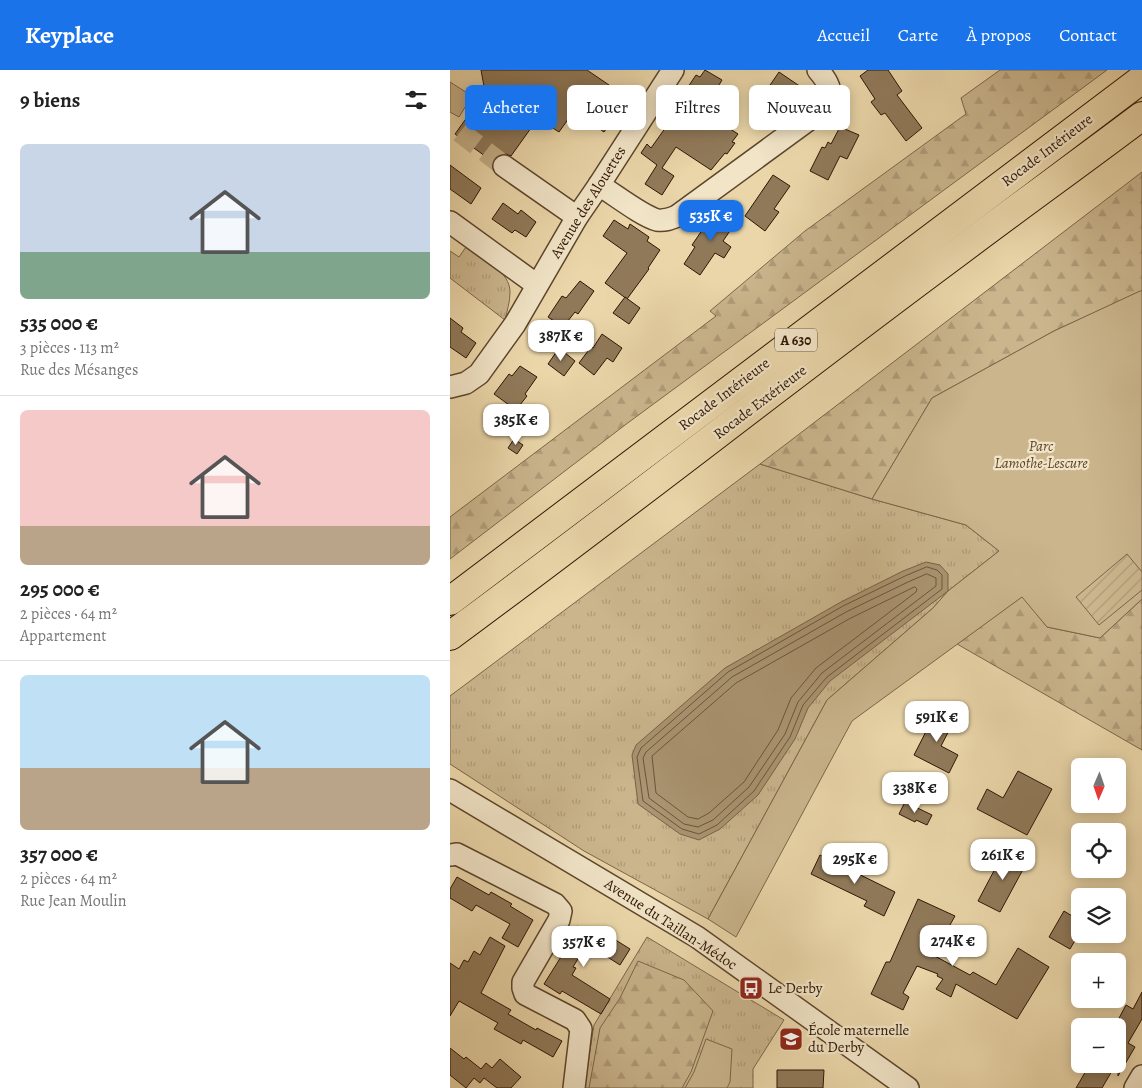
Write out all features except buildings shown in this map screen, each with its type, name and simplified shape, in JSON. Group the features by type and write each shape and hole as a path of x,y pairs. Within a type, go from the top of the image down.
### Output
{"highway":[{"name":"Rocade Intérieure","path":"450,601 1142,79"},
{"name":"Rocade Extérieure","path":"450,636 958,252 1142,116"}],"street":[{"name":"Avenue des Alouettes","path":"450,386 466,383 479,374 515,324 577,217 673,70"},
{"path":"599,186 657,220 666,220 676,216 822,110 829,100 830,91 828,81 818,70"},
{"path":"504,166 577,217"},
{"path":"450,222 537,285"},
{"name":"Avenue du Taillan-Médoc","path":"450,790 697,938 908,1088"},
{"path":"450,855 457,854 555,904 560,911 559,920 523,982 523,988 525,994 575,1020 580,1028 574,1088"},
{"path":"1135,1088 1142,1076"}],"green space":[{"path":"1000,70 1107,70 625,425 450,559 450,517 716,316 710,311 805,231 966,114 961,98"},
{"path":"450,82 465,92 465,107 459,117 450,112"},
{"path":"1142,172 1142,291 1054,331 932,398 872,499 760,464"},
{"path":"466,247 494,266 506,278 510,293 505,320 450,278 450,251 459,257"},
{"name":"Parc Lamothe-Lescure","path":"1142,291 1142,599 1100,638 1047,627 1022,597 852,721 736,937 708,919 827,700 933,608 948,591 999,551 966,525 872,499 932,398 1054,331"},
{"path":"760,464 872,499 966,525 999,551 948,591 933,608 827,700 708,919 584,851 450,764 450,696"},
{"path":"1127,554 1142,572 1142,590 1099,625 1076,597"},
{"path":"1023,596 1047,627 1100,638 1142,599 1142,750 957,644"},
{"path":"647,937 784,1020 753,1069 753,1088 584,1088 594,1025"},
{"path":"638,961 684,980 713,1011 691,1072 682,1088 589,1088 600,1028 620,998"},
{"path":"706,1039 732,1049 730,1082 727,1088 685,1088 694,1072"}],"water":[{"path":"926,562 940,565 948,574 948,591 830,681 808,708 795,739 758,795 720,829 699,840 680,834 638,804 632,755 636,745 725,668 841,602 903,571"}],"tunnel":[{"path":"460,132 504,166"}],"place":[{"name":"Le Derby","path":"751,988"},
{"name":"École maternelle du Derby","path":"791,1039"}]}
